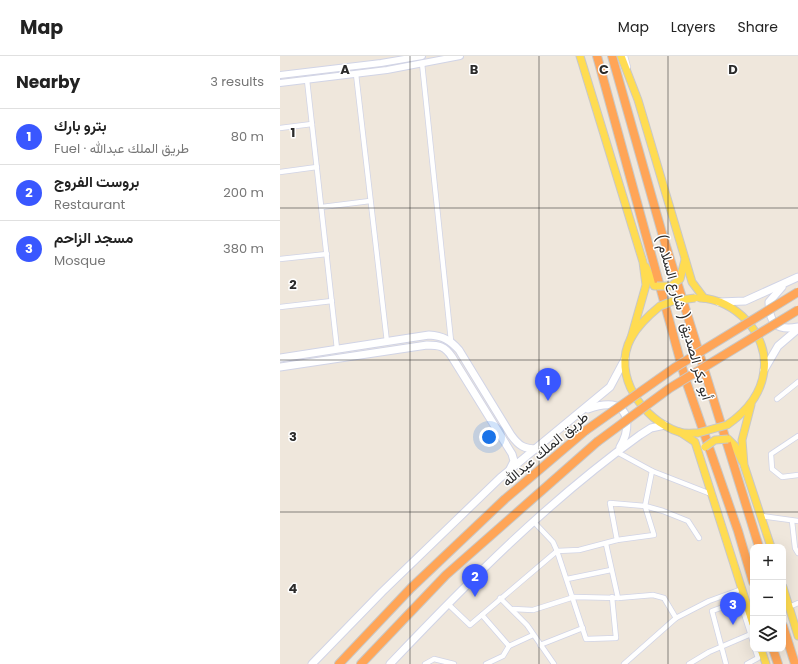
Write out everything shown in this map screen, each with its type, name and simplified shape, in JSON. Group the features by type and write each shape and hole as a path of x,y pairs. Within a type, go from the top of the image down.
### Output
{"highway":[{"name":"( شارع السلام ) أبو بكر الصديق","path":"597,56 685,378 738,531 752,580"},
{"name":"( شارع السلام ) أبو بكر الصديق","path":"612,56 662,233 758,544"},
{"name":"طريق الملك عبدالله","path":"339,664 411,588 500,504 585,431 674,368 798,292"},
{"name":"طريق الملك عبدالله","path":"361,664 446,575 597,442 670,388 798,310"},
{"path":"786,636 795,664"},
{"path":"774,652 778,664"}],"main road":[{"path":"580,56 643,262 654,286 671,286 680,279 685,260"},
{"path":"621,56 638,100 692,282 704,298"},
{"path":"500,478 610,388 625,359 646,285 643,262"},
{"path":"719,302 745,301 784,285 798,277"},
{"path":"784,285 769,302 769,316 777,326 788,329 798,328"},
{"path":"631,338 646,317 660,306 673,301 704,298 719,302 734,309 753,328 763,354 764,370"},
{"path":"744,465 742,440 752,402 764,370 778,346 798,328"},
{"path":"280,358 429,335 441,336 451,341 459,350 519,446 527,449 537,449"},
{"path":"280,367 427,345 439,345 446,349 452,357 512,454 514,461 513,466 382,592 312,664"},
{"path":"625,359 628,380 638,402 648,414 695,442 750,616"},
{"path":"680,432 698,433 727,425 741,415 752,402"},
{"path":"585,410 601,405 614,405 623,412 628,421 627,431 625,440 617,452"},
{"path":"392,663 448,604 558,499 617,452 651,428 665,425"},
{"path":"701,461 705,447 715,440 728,439 734,446 744,465 770,544"},
{"path":"786,596 798,636"},
{"path":"762,652 766,664"}],"street":[{"path":"280,75 381,63 422,56"},
{"path":"280,83 356,74 460,56"},
{"path":"625,56 638,100"},
{"path":"422,63 451,341"},
{"path":"356,74 387,342"},
{"path":"308,80 337,349"},
{"path":"280,128 312,124"},
{"path":"280,172 317,167"},
{"path":"322,207 370,201"},
{"path":"280,259 327,254"},
{"path":"280,307 332,301"},
{"path":"777,399 798,382"},
{"path":"798,436 771,454 772,469 782,477 798,474"},
{"path":"617,452 652,471 711,494"},
{"path":"448,604 470,625 500,598 558,551 579,550 617,540 654,535 645,506 652,471"},
{"path":"617,540 610,503 645,506 688,521 699,538"},
{"path":"761,516 798,521"},
{"path":"792,521 795,548 798,553"},
{"path":"534,522 553,542 558,551 574,597 586,639 616,638 612,597"},
{"path":"606,544 618,598"},
{"path":"568,579 611,570"},
{"path":"624,664 676,618 709,601 742,589"},
{"path":"513,609 533,610 574,597 618,598 653,595 664,598 676,618"},
{"path":"500,598 513,609 553,664"},
{"path":"726,664 712,611 740,601 750,631"},
{"path":"789,606 798,603"},
{"path":"482,615 508,646"},
{"path":"540,645 583,628"},
{"path":"689,664 709,652 722,648 750,634"},
{"path":"486,664 503,656 508,646 533,635"},
{"path":"747,664 758,658 756,652"},
{"path":"425,664 434,659 454,664"},
{"path":"497,659 500,664"}],"place":[{"name":"بترو بارك","path":"548,401"},
{"name":"بروست الفروج","path":"475,597"},
{"name":"مسجد الزاحم","path":"733,625"}]}
